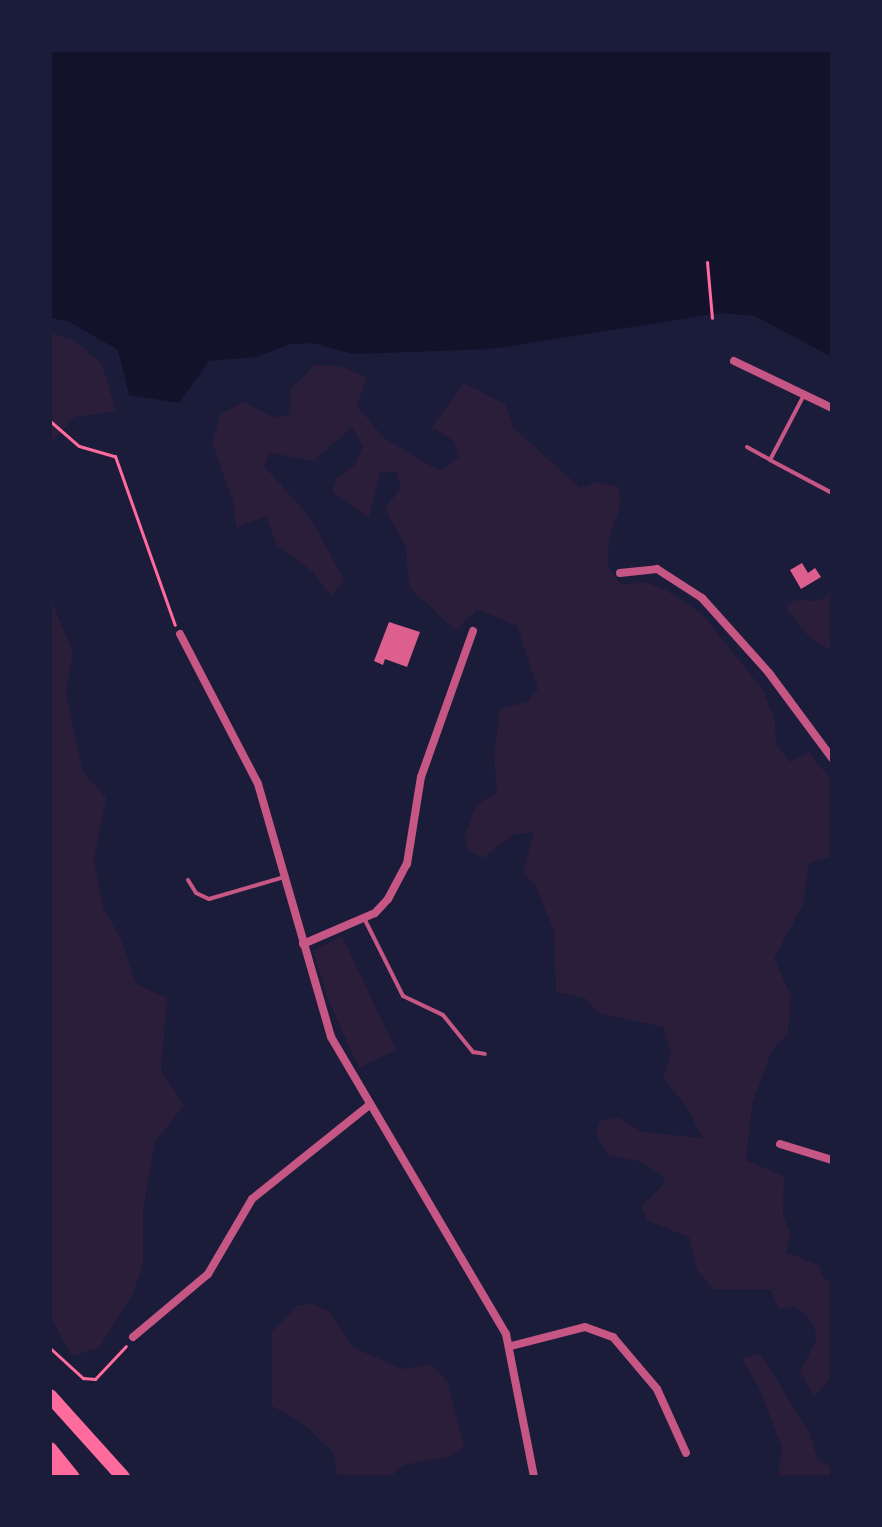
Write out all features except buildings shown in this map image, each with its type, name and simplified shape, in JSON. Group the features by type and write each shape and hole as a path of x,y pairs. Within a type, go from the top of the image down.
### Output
{"highway":[{"path":"50,1396 123,1477"},
{"path":"50,1449 73,1477"},
{"path":"50,1468 56,1477"}],"street":[{"path":"734,361 832,408"},
{"path":"620,573 657,569 702,598 788,696 832,758"},
{"path":"303,944 382,908 407,864 421,777 473,631"},
{"path":"180,634 250,765 331,1037 368,1106 497,1315 511,1346 534,1477"},
{"path":"133,1337 208,1274 252,1199 368,1106"},
{"path":"780,1144 832,1160"},
{"path":"511,1346 585,1327 613,1337 657,1389 686,1453"}],"lane":[{"path":"770,460 805,393"},
{"path":"747,447 832,493"},
{"path":"188,880 196,893 209,899 284,877"},
{"path":"364,918 403,996 443,1015 473,1052 485,1054"}],"path":[{"path":"707,262 712,318"},
{"path":"50,421 65,437 97,453 115,456 180,634"},
{"path":"50,1348 83,1378 95,1379 133,1337"}],"shaded area":[{"path":"50,50 832,50 832,357 755,316 721,313 490,349 352,354 313,343 290,344 256,357 209,361 179,403 129,395 118,350 68,321 50,318"},
{"path":"50,333 74,340 102,364 116,411 74,417 50,444"},
{"path":"315,365 340,366 367,378 357,406 384,438 431,466 443,470 459,457 454,441 432,427 464,383 505,404 513,427 580,488 598,482 619,487 621,503 609,540 608,567 622,585 645,582 664,589 702,614 763,690 775,721 776,744 790,762 809,752 832,781 832,856 809,863 803,905 774,958 791,996 788,1033 771,1052 752,1105 746,1160 784,1176 783,1216 791,1234 786,1252 818,1265 825,1280 832,1279 832,1377 814,1396 800,1371 816,1341 815,1328 805,1314 793,1306 779,1310 771,1290 713,1289 697,1270 689,1237 648,1221 641,1207 665,1183 661,1174 638,1161 609,1156 596,1134 600,1121 619,1118 642,1132 702,1138 688,1109 663,1078 671,1055 663,1027 598,1013 585,998 556,992 554,931 536,887 523,872 534,832 513,835 483,858 468,850 465,834 476,805 497,792 494,755 500,709 527,702 538,689 517,626 477,609 456,631 409,587 406,547 385,509 401,487 396,472 380,472 369,518 332,492 337,477 355,465 363,446 352,427 314,461 270,453 264,466 312,520 344,580 331,596 312,571 277,545 266,516 236,528 234,505 212,442 221,414 243,402 277,418 290,414 290,389"},
{"path":"832,593 832,651 810,638 785,607 795,600 818,601"},
{"path":"50,598 73,652 66,693 82,770 106,798 94,860 104,910 120,937 136,984 167,998 161,1070 184,1105 155,1142 143,1211 143,1266 132,1295 99,1348 72,1356 50,1316"},
{"path":"342,936 396,1050 359,1068 327,997 313,951"},
{"path":"312,1304 330,1312 352,1347 402,1369 431,1364 447,1381 464,1447 450,1457 403,1465 390,1477 338,1477 333,1452 302,1423 272,1406 272,1332 298,1305"},
{"path":"760,1353 810,1434 818,1460 832,1467 832,1477 778,1477 782,1448 759,1387 741,1359"}]}
